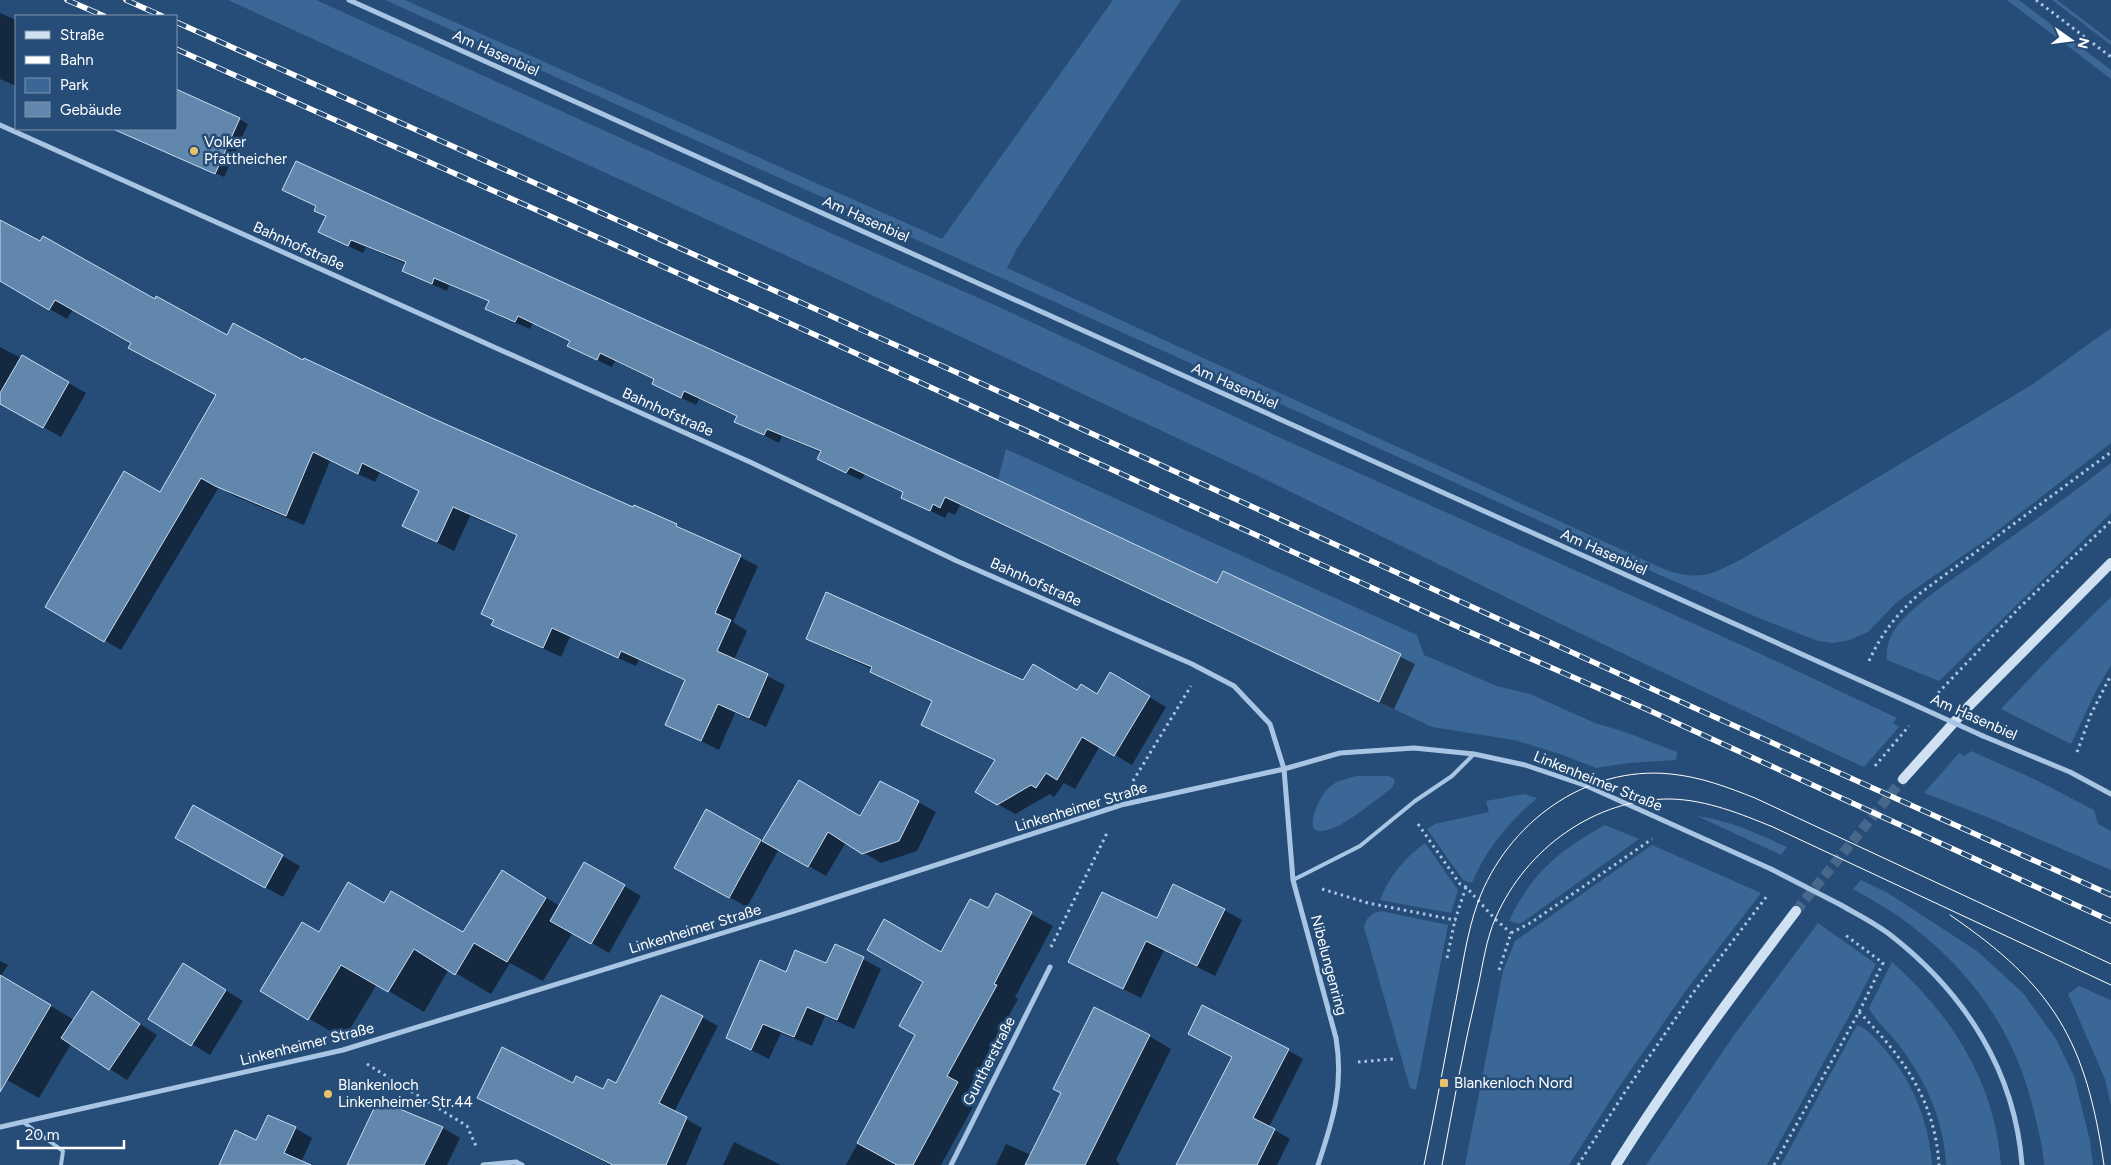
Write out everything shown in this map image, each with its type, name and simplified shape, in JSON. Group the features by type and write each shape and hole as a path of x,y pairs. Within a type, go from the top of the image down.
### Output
{"main road":[{"path":"1903,779 1981,694 2111,563"},
{"path":"1616,1165 1656,1102 1796,911"}],"street":[{"name":"Am Hasenbiel","path":"349,0 1859,682 2070,772 2111,794"},
{"name":"Bahnhofstraße","path":"0,125 750,462 957,561 1202,669 1234,686 1270,724 1284,769"},
{"name":"Linkenheimer Straße","path":"0,1127 343,1050 794,911 1121,805 1284,769 1340,753 1414,748 1474,754 1526,765 1587,786 1771,868 1841,905 1891,936 1936,976 1963,1006 1980,1031 2003,1079 2015,1117 2022,1165"},
{"name":"Nibelungenring","path":"1284,769 1293,880 1336,1038 1340,1064 1337,1102 1318,1165"},
{"name":"Guntherstraße","path":"951,1165 1050,967"},
{"path":"484,1164 516,1162 522,1165"}],"lane":[{"path":"1293,880 1360,846 1407,808 1452,776 1474,754"},
{"path":"23,1122 63,1151 62,1165"}],"path":[{"path":"2036,0 2111,57"},
{"path":"1859,682 1876,644 1901,610 1919,594 2111,452"},
{"path":"1933,699 2021,606 2111,521"},
{"path":"1050,967 1045,958 1121,805 1135,778 1202,669"},
{"path":"2070,772 2091,714 2111,674"},
{"path":"1875,766 1914,722"},
{"path":"1407,808 1460,884 1466,887 1495,919 1511,932"},
{"path":"1499,970 1511,932 1532,922 1651,838 1660,842"},
{"path":"1293,880 1368,903 1455,920"},
{"path":"1447,958 1455,920 1466,887"},
{"path":"1578,1165 1625,1092 1693,993 1766,896"},
{"path":"1774,1165 1860,1012 1883,963 1843,933"},
{"path":"1860,1012 1889,1043 1904,1063 1918,1088 1934,1126 1939,1165"},
{"path":"343,1050 467,1126 484,1164"},
{"path":"1340,1064 1393,1060"}],"green space":[{"path":"228,0 316,0 999,307 1274,435 1748,648 1897,718 1893,723 1899,727 1864,767 1569,628 1252,473 835,278"},
{"path":"385,0 405,0 942,239 1113,0 1181,0 1016,250 1007,268 1666,570 1688,575 1705,575 1742,559 2033,384 2111,328 2111,443 1984,541 1898,601 1868,632 1850,640 1833,643 1818,641 1761,619 1662,576"},
{"path":"2007,0 2019,0 2111,70 2111,79"},
{"path":"2052,0 2057,0 2111,41 2111,45"},
{"path":"1006,449 1417,635 1424,655 1497,686 1530,694 1595,723 1625,732 1677,752 1676,760 1628,763 1596,768 1560,754 1514,740 1432,727 1379,702 1401,654 1223,571 1217,583 998,480"},
{"path":"2111,463 2111,513 1939,681 1887,660 1887,648 1894,630 1916,607"},
{"path":"2111,597 2111,665 2095,693 2071,744 2001,709 2052,655"},
{"path":"1971,751 2036,780 2094,810 2098,824 2111,831 2111,870 1987,817 1924,793 1959,753 1965,756"},
{"path":"1356,776 1388,776 1395,781 1392,788 1350,819 1332,829 1317,831 1313,827 1314,813 1326,790 1337,782"},
{"path":"1524,794 1537,798 1500,836 1485,858 1472,883 1463,880 1427,829 1435,824 1489,812 1486,801"},
{"path":"1697,816 1732,824 1787,847 1781,855"},
{"path":"1605,825 1639,839 1520,924 1509,921 1527,889 1548,864 1574,844"},
{"path":"1425,843 1458,890 1451,913 1380,900 1398,868"},
{"path":"1652,845 1761,893 1687,989 1619,1087 1569,1165 1465,1165 1503,971 1515,941"},
{"path":"1861,880 1888,893 1977,951 2023,993 2056,1039 2074,1076 2090,1141 2093,1165 2044,1165 2028,1088 2018,1061 1992,1012 1957,967 1937,947 1900,917 1853,889"},
{"path":"1381,911 1448,925 1416,1090 1410,1088 1364,927 1370,916"},
{"path":"1818,923 1876,964 1767,1165 1646,1165 1734,1035"},
{"path":"1892,962 1934,1005 1967,1053 1980,1079 1990,1106 1997,1135 2001,1165 1946,1165 1942,1132 1925,1086 1908,1058 1869,1008"},
{"path":"2079,986 2111,1000 2111,1106 2105,1079 2068,994"},
{"path":"1857,1025 1867,1030 1875,1038 1901,1070 1922,1116 1927,1132 1932,1165 1781,1165"}],"building":[{"name":"Volker Pfattheicher","path":"178,90 240,118 215,174 115,130 178,130"},
{"path":"296,161 998,480 1217,583 1223,571 1401,654 1379,702 945,497 940,508 933,504 930,511 901,498 903,492 850,467 846,473 817,459 821,451 767,429 764,435 734,422 737,416 684,391 681,398 652,384 654,379 600,353 597,360 567,346 570,341 518,316 515,322 485,309 489,301 434,278 432,284 402,271 406,262 351,240 348,246 318,232 326,216 314,211 316,206 282,190"},
{"path":"0,220 40,241 43,236 155,299 156,296 227,335 233,323 303,360 304,358 432,418 633,507 634,505 677,524 676,526 741,555 715,613 731,620 717,651 768,674 749,718 718,704 701,741 665,725 685,680 621,651 618,658 552,628 543,648 491,625 494,620 481,614 517,535 453,507 437,542 402,526 419,491 362,463 358,474 313,452 286,516 215,486 201,478 104,642 45,607 124,471 160,492 216,395 128,348 131,343 55,300 49,310 0,281"},
{"path":"22,355 69,382 43,428 0,404 0,393"},
{"path":"826,592 1023,680 1033,664 1077,690 1081,684 1097,694 1110,672 1150,696 1114,756 1082,737 1057,780 1046,773 1036,788 1031,785 997,805 975,792 995,760 921,725 932,701 870,672 872,667 806,639"},
{"path":"799,780 860,816 880,781 919,801 899,841 862,854 828,832 808,867 762,841"},
{"path":"193,805 283,855 265,888 175,838"},
{"path":"706,809 761,840 729,898 674,868"},
{"path":"584,862 625,885 591,944 550,921"},
{"path":"502,870 546,898 507,962 474,943 455,975 414,949 388,992 341,965 308,1020 260,991 302,922 319,932 348,882 384,903 391,891 463,932"},
{"path":"1173,884 1225,909 1197,966 1146,941 1123,989 1068,962 1102,892 1157,918"},
{"path":"996,893 1032,912 994,984 997,985 947,1076 958,1082 913,1165 897,1165 857,1143 915,1035 899,1026 923,982 867,950 884,919 941,952 970,899 988,908"},
{"path":"835,944 864,957 837,1020 807,1007 794,1037 763,1024 751,1050 726,1038 760,960 786,972 795,950 826,963"},
{"path":"183,963 226,990 191,1046 148,1019"},
{"path":"0,975 51,1005 0,1092"},
{"path":"92,991 140,1024 109,1070 61,1038"},
{"path":"661,995 703,1016 659,1103 687,1117 666,1165 613,1165 477,1098 502,1047 573,1083 576,1076 603,1089 608,1079 616,1083"},
{"path":"1202,1005 1289,1049 1253,1118 1275,1129 1257,1165 1176,1165 1232,1057 1188,1034"},
{"path":"1094,1007 1150,1035 1085,1165 1025,1165 1061,1093 1053,1089"},
{"path":"378,1100 443,1127 424,1165 347,1165"},
{"path":"268,1115 296,1127 284,1153 311,1165 219,1165 235,1130 256,1140"}],"tunnel":[{"path":"1796,911 1903,779"}],"tram line":[{"path":"1424,1165 1467,940 1478,902 1491,873 1508,847 1529,824 1553,805 1580,790 1609,779 1639,774 1671,774 1703,780 1734,790 1755,798 2111,964"},
{"path":"1442,1165 1485,952 1496,917 1509,892 1525,870 1545,850 1566,832 1590,818 1616,807 1643,801 1671,799 1698,802 1736,813 1773,827 2111,985"},
{"path":"1950,915 1986,941 2015,967 2040,993 2059,1020 2075,1050 2087,1084 2104,1165"}],"railway":[{"path":"67,0 102,15"},
{"path":"126,0 160,15"},
{"path":"178,23 1018,400 1659,692 2111,895"},
{"path":"178,50 767,313 1465,630 1646,709 2111,921"}],"place":[{"name":"Volker Pfattheicher","path":"194,151"},
{"name":"Blankenloch Nord","path":"1444,1083"},
{"name":"Blankenloch Linkenheimer Str.44","path":"328,1094"}]}
